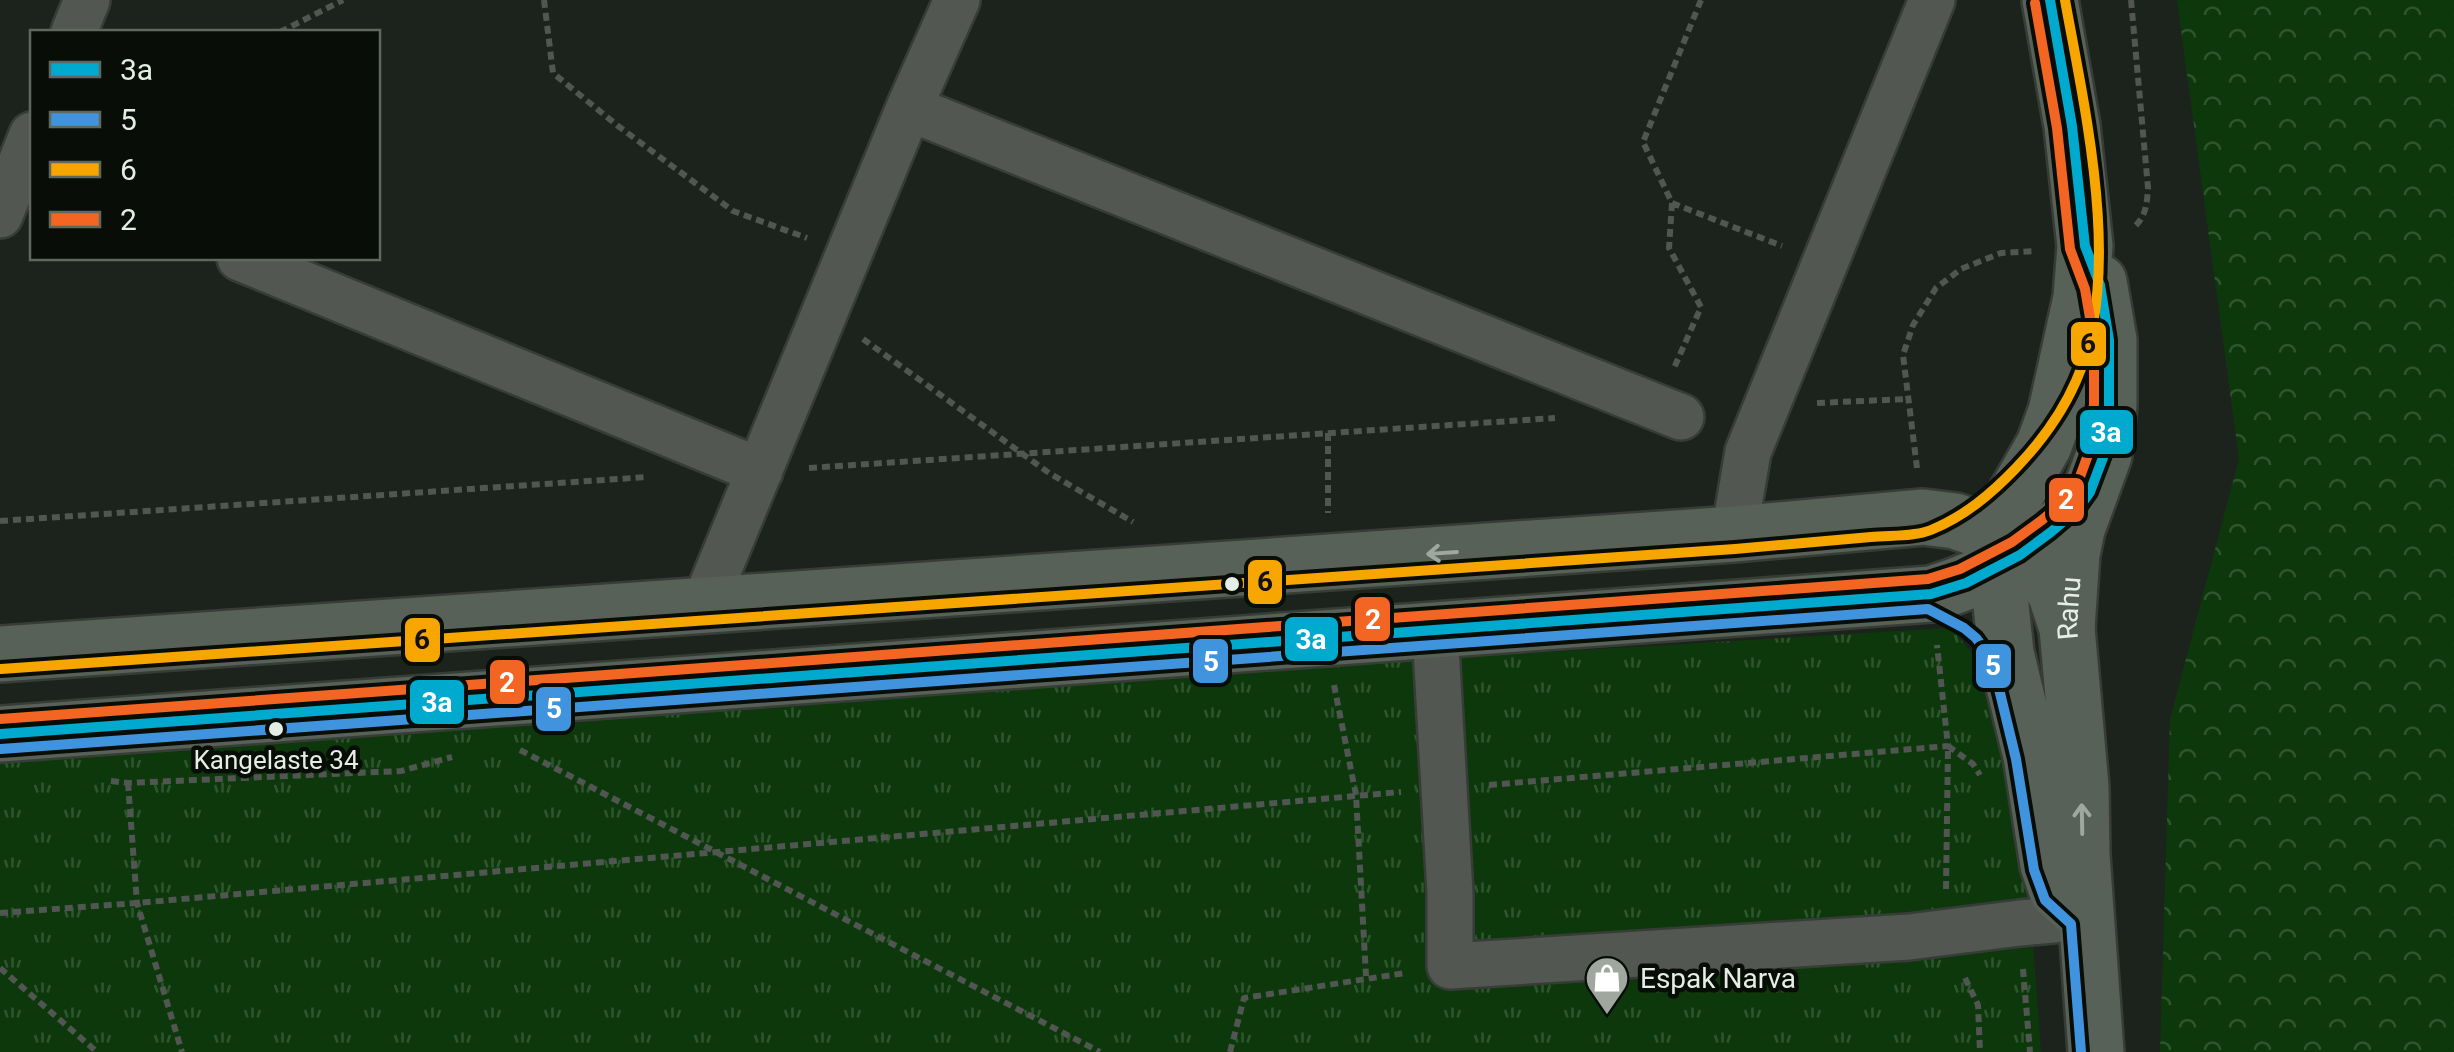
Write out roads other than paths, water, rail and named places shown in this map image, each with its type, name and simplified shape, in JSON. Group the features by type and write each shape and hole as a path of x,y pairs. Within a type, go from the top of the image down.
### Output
{"main road":[{"name":"Rahu","path":"2050,0 2072,126 2085,246 2081,298 2056,412 2044,445 2016,494 2006,555 2006,653 2031,756 2048,865 2057,891 2086,917"},
{"name":"Rahu","path":"2085,246 2100,285 2109,340 2104,455 2077,529 2068,628 2082,787 2082,855 2096,1052"},
{"path":"1923,518 1961,498 1990,474 2041,414 2063,374"},
{"path":"0,734 1931,594 1966,584 2078,508 2090,492"},
{"path":"0,654 1923,518 1955,521 1981,530 2006,555 2039,570 2055,592 2068,628"},
{"path":"1931,594 1972,614 2006,653"}],"lane":[{"path":"75,30 87,0"},
{"path":"704,606 957,0"},
{"path":"1734,534 1748,452 1932,0"},
{"path":"909,108 1669,412"},
{"path":"0,215 28,158"},
{"path":"245,260 760,471"},
{"path":"1435,630 1450,893 1450,966 1909,938 2086,917"}],"place":[{"name":"Kangelaste 34","path":"276,729"},
{"name":"Espak Narva","path":"1607,1016"}]}
